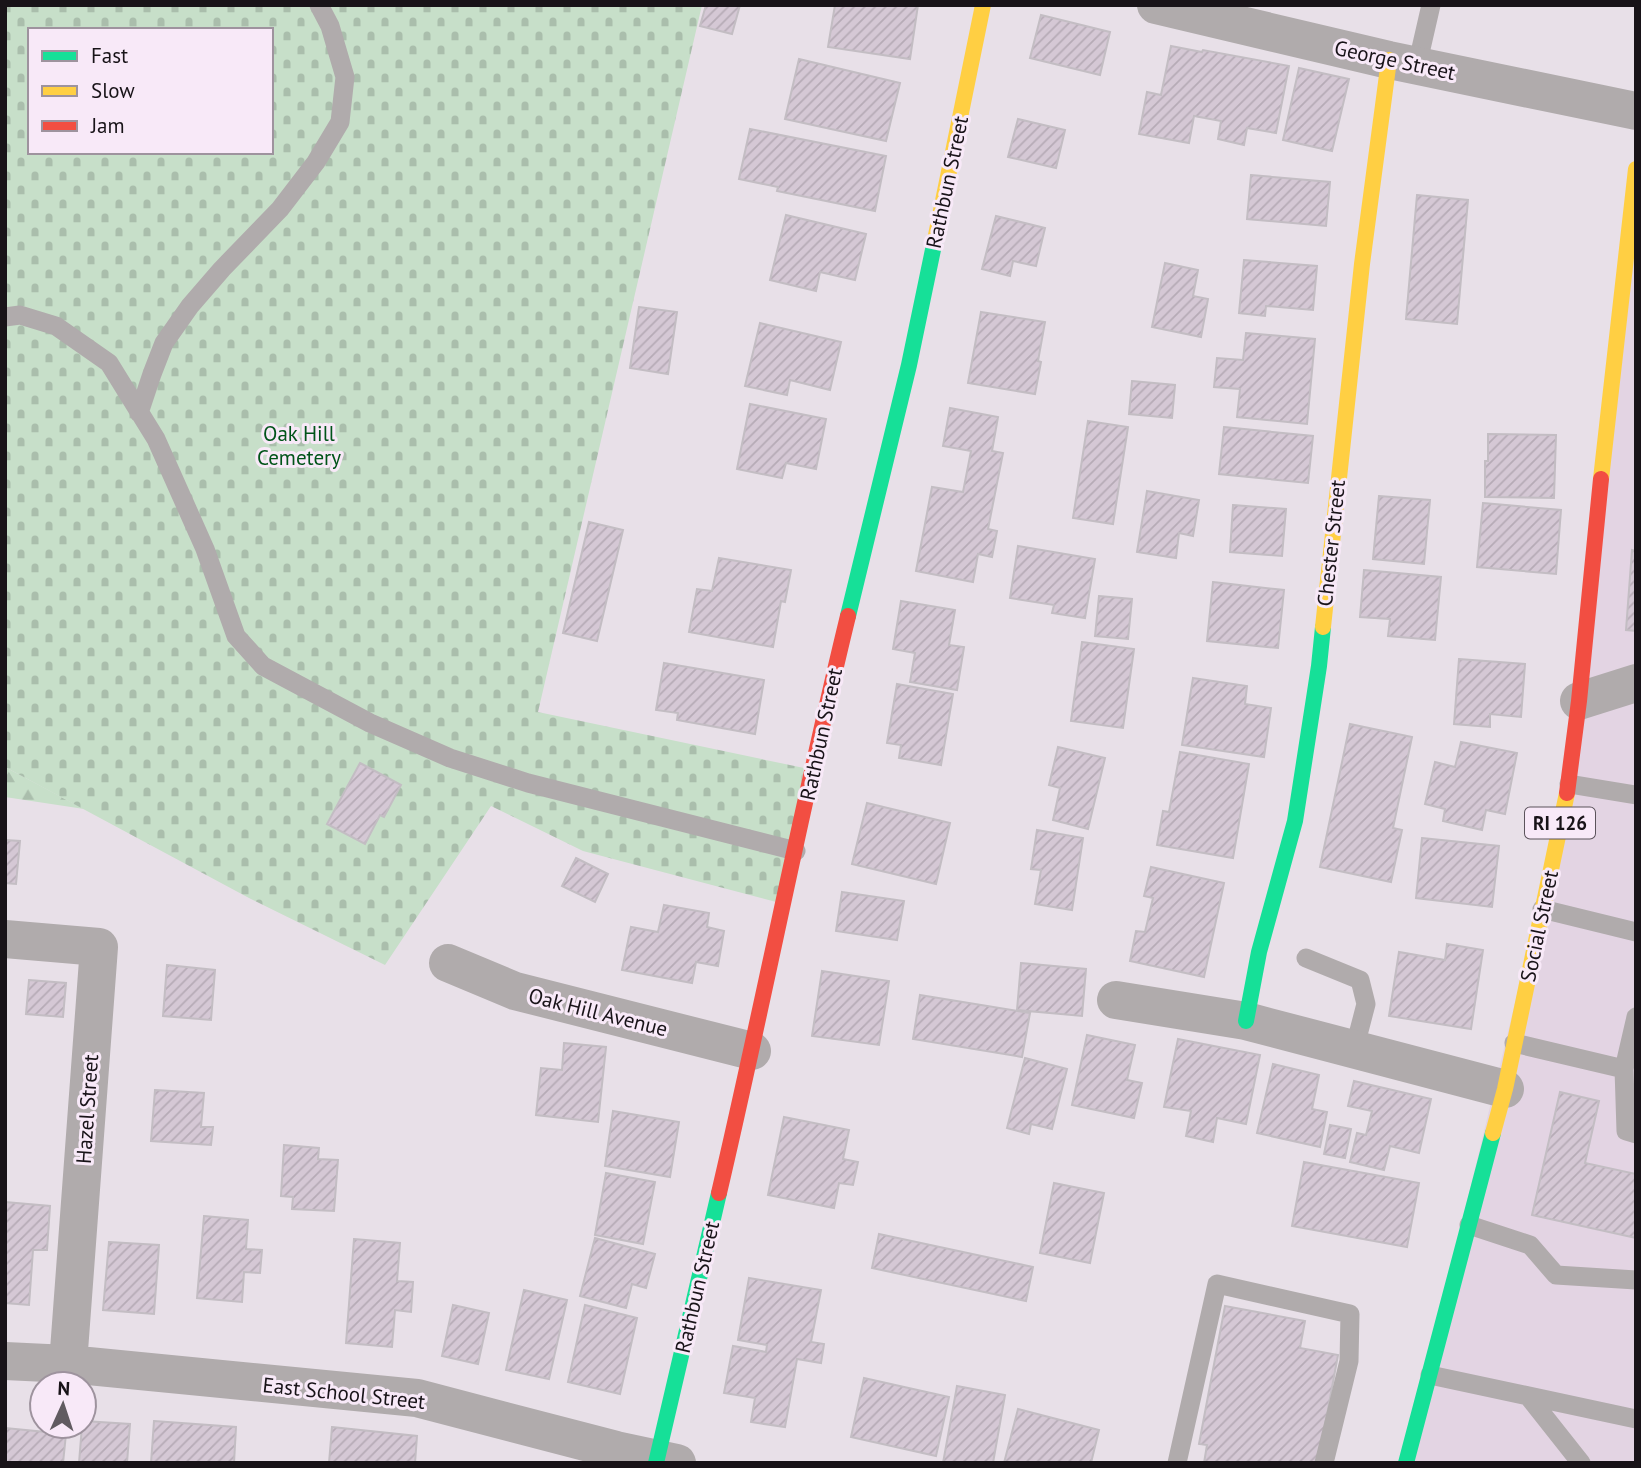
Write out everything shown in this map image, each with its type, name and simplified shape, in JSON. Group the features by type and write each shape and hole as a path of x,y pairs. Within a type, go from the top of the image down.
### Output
{"main road":[{"name":"Rathbun Street","path":"663,1461 832,680 909,365 983,5"},
{"name":"Chester Street","path":"1246,1021 1259,952 1295,821 1317,678 1362,264 1403,63"},
{"name":"Social Street","path":"1406,1463 1505,1089 1569,784 1595,532 1628,314 1636,169"}],"street":[{"name":"George Street","path":"1156,5 1403,63 1636,111"},
{"path":"1579,701 1636,683"},
{"name":"Hazel Street","path":"5,939 99,947 68,1364"},
{"name":"Oak Hill Avenue","path":"449,963 515,991 752,1051"},
{"path":"1116,1000 1246,1021 1505,1089"},
{"name":"East School Street","path":"5,1361 68,1364 417,1398 663,1461"}],"lane":[{"path":"139,413 164,343 190,306 222,269 280,209 316,162 340,122 345,77 330,26 319,5"},
{"path":"1403,63 1431,5"},
{"path":"5,317 20,315 56,326 108,363 156,439 205,549 236,636 263,666 370,723 450,758 528,783 796,850"},
{"path":"1569,784 1636,795"},
{"path":"1542,909 1636,932"},
{"path":"1306,958 1360,980 1366,1003 1354,1049"},
{"path":"1636,1017 1624,1069 1626,1131 1636,1134"},
{"path":"1514,1043 1624,1069"},
{"path":"1469,1225 1530,1245 1556,1275 1636,1280"},
{"path":"1177,1463 1217,1284 1350,1314 1349,1361 1324,1463"},
{"path":"1430,1375 1636,1419"},
{"path":"1528,1396 1581,1463"}],"shaded area":[{"path":"1636,164 1636,1463 1404,1463 1562,808"}],"green space":[{"name":"Oak Hill Cemetery","path":"5,5 702,5 538,712 804,768 780,903 583,851 491,806 385,965 249,898 5,767"},
{"path":"5,767 84,809 5,797"}],"building":[{"path":"706,5 740,5 732,34 700,26"},
{"path":"835,5 918,5 910,59 828,47"},
{"path":"1041,15 1110,32 1100,75 1030,58"},
{"path":"1171,46 1289,66 1276,133 1247,128 1244,145 1218,139 1221,121 1194,116 1189,143 1139,134 1147,92 1161,95"},
{"path":"799,59 900,83 886,141 785,119"},
{"path":"1299,68 1349,79 1332,151 1283,140"},
{"path":"1018,119 1065,130 1056,168 1008,157"},
{"path":"750,129 886,156 875,211 777,191 778,187 739,179"},
{"path":"1251,175 1330,182 1326,226 1247,219"},
{"path":"1417,195 1468,200 1457,324 1406,319"},
{"path":"786,215 866,234 855,280 820,272 816,291 770,280"},
{"path":"996,216 1045,228 1036,266 1013,261 1010,276 982,269"},
{"path":"1244,260 1317,266 1313,310 1266,306 1265,316 1239,313"},
{"path":"1165,263 1198,270 1193,296 1208,299 1201,337 1152,327"},
{"path":"639,307 677,312 668,374 630,368"},
{"path":"981,312 1045,322 1035,394 968,383"},
{"path":"760,323 841,342 830,390 790,380 787,395 745,386"},
{"path":"1246,333 1315,339 1307,424 1237,417 1240,389 1214,387 1217,358 1243,360"},
{"path":"1132,381 1175,385 1172,418 1129,414"},
{"path":"750,404 826,419 816,469 786,463 782,478 737,469"},
{"path":"950,408 998,417 992,451 1003,453 988,529 997,531 992,557 978,554 973,582 916,571 932,487 963,492 971,451 943,446"},
{"path":"1088,421 1128,427 1113,524 1073,518"},
{"path":"1224,427 1313,436 1308,483 1219,474"},
{"path":"1488,434 1556,435 1554,498 1485,497"},
{"path":"1147,491 1199,500 1193,536 1179,533 1176,558 1137,552"},
{"path":"1379,496 1430,500 1424,564 1373,559"},
{"path":"1483,503 1561,510 1556,574 1477,567"},
{"path":"1233,505 1286,509 1282,556 1230,552"},
{"path":"589,522 623,530 597,641 563,633"},
{"path":"1018,546 1095,559 1085,618 1052,613 1054,605 1010,598"},
{"path":"1632,550 1636,551 1636,631 1626,630"},
{"path":"719,558 791,570 785,602 781,601 773,647 689,632 697,589 712,591"},
{"path":"1364,570 1441,577 1435,640 1388,636 1390,619 1360,617"},
{"path":"1213,582 1284,590 1278,648 1207,641"},
{"path":"1099,596 1132,599 1128,639 1095,636"},
{"path":"901,601 955,610 949,645 964,647 957,690 910,682 915,653 893,649"},
{"path":"1082,642 1134,649 1123,728 1071,721"},
{"path":"1459,659 1525,664 1521,717 1490,714 1490,727 1454,724"},
{"path":"664,663 764,680 755,734 677,720 678,713 656,710"},
{"path":"1193,678 1247,686 1245,704 1271,708 1264,757 1182,745"},
{"path":"897,684 953,694 941,765 899,758 901,745 887,743"},
{"path":"1350,724 1412,737 1393,828 1402,830 1391,882 1320,867"},
{"path":"1461,742 1517,753 1505,814 1486,810 1482,830 1443,821 1445,809 1425,804 1435,762 1455,767"},
{"path":"1058,747 1105,758 1088,829 1053,820 1060,788 1049,785"},
{"path":"1180,752 1249,764 1233,858 1157,845 1163,811 1169,812"},
{"path":"360,763 401,785 384,817 380,815 365,844 327,824"},
{"path":"867,803 950,823 936,884 852,864"},
{"path":"1037,830 1083,838 1072,910 1035,904 1041,870 1031,869"},
{"path":"1422,838 1499,846 1492,907 1416,898"},
{"path":"5,840 20,841 16,884 5,883"},
{"path":"576,858 608,874 595,902 562,886"},
{"path":"1151,867 1224,883 1204,977 1130,961 1136,931 1145,932 1153,898 1144,896"},
{"path":"842,892 904,901 897,940 836,931"},
{"path":"664,905 709,913 707,927 724,931 718,966 696,962 692,983 622,970 631,927 658,932"},
{"path":"1447,944 1483,950 1471,1029 1389,1016 1399,952 1445,960"},
{"path":"1021,963 1086,969 1082,1016 1017,1010"},
{"path":"167,965 215,970 211,1020 163,1016"},
{"path":"822,971 889,981 879,1045 812,1036"},
{"path":"29,980 66,983 63,1017 26,1014"},
{"path":"920,995 1030,1013 1022,1057 913,1039"},
{"path":"1087,1035 1135,1045 1127,1080 1142,1083 1134,1118 1072,1105"},
{"path":"1178,1039 1260,1055 1246,1124 1217,1118 1213,1142 1186,1136 1191,1111 1164,1107"},
{"path":"564,1043 606,1047 598,1122 536,1115 541,1068 562,1070"},
{"path":"1025,1058 1067,1069 1052,1129 1031,1124 1029,1134 1007,1128"},
{"path":"1273,1064 1319,1075 1312,1109 1327,1112 1320,1147 1257,1133"},
{"path":"1354,1081 1431,1099 1419,1153 1390,1146 1384,1170 1350,1162 1357,1133 1366,1135 1372,1111 1348,1106"},
{"path":"155,1090 204,1093 201,1127 213,1127 211,1145 151,1141"},
{"path":"1560,1092 1599,1101 1585,1163 1636,1174 1636,1238 1532,1215"},
{"path":"613,1111 679,1122 670,1177 605,1166"},
{"path":"784,1117 849,1130 843,1159 858,1162 853,1185 839,1183 834,1208 768,1195"},
{"path":"1330,1125 1351,1129 1345,1158 1324,1154"},
{"path":"284,1145 319,1148 318,1159 338,1160 334,1211 292,1209 293,1197 281,1196"},
{"path":"1304,1162 1419,1183 1407,1247 1292,1226"},
{"path":"606,1173 655,1182 643,1244 595,1235"},
{"path":"1054,1183 1104,1193 1090,1263 1040,1253"},
{"path":"5,1202 50,1206 47,1250 33,1250 29,1305 5,1303"},
{"path":"204,1216 248,1220 246,1249 262,1250 260,1273 244,1272 242,1302 197,1298"},
{"path":"879,1234 1033,1267 1026,1301 872,1268"},
{"path":"595,1238 655,1254 646,1288 632,1284 626,1308 580,1296"},
{"path":"354,1239 400,1243 397,1281 413,1282 411,1312 395,1310 392,1347 346,1343"},
{"path":"109,1242 159,1245 154,1314 103,1310"},
{"path":"749,1278 821,1290 811,1342 824,1344 821,1363 797,1359 785,1427 751,1422 755,1398 724,1393 733,1346 766,1352 767,1345 738,1340"},
{"path":"524,1290 567,1300 549,1379 506,1370"},
{"path":"453,1305 489,1313 478,1364 442,1356"},
{"path":"585,1305 637,1318 620,1394 568,1382"},
{"path":"1225,1306 1305,1321 1300,1348 1338,1355 1318,1463 1204,1463 1207,1445 1199,1444"},
{"path":"864,1378 949,1397 936,1456 851,1437"},
{"path":"957,1386 1005,1395 993,1463 943,1463"},
{"path":"1018,1409 1099,1430 1091,1463 1004,1463"},
{"path":"154,1421 236,1427 234,1463 151,1463"},
{"path":"98,1422 130,1424 127,1463 79,1463 81,1440 98,1440"},
{"path":"332,1427 417,1436 415,1463 329,1463"},
{"path":"5,1428 28,1430 28,1440 65,1440 63,1463 5,1463"}],"traffic: fast":[{"path":"848,616 909,365 935,240"},
{"path":"1246,1021 1259,952 1295,821 1323,627"},
{"path":"1406,1463 1493,1133"},
{"path":"656,1463 719,1193"}],"traffic: slow":[{"path":"935,240 983,5"},
{"path":"1323,627 1362,264 1389,60"},
{"path":"1601,479 1636,169"},
{"path":"1493,1133 1505,1089 1567,793"}],"traffic: jam":[{"path":"1567,793 1601,479"},
{"path":"719,1193 848,616"}]}
